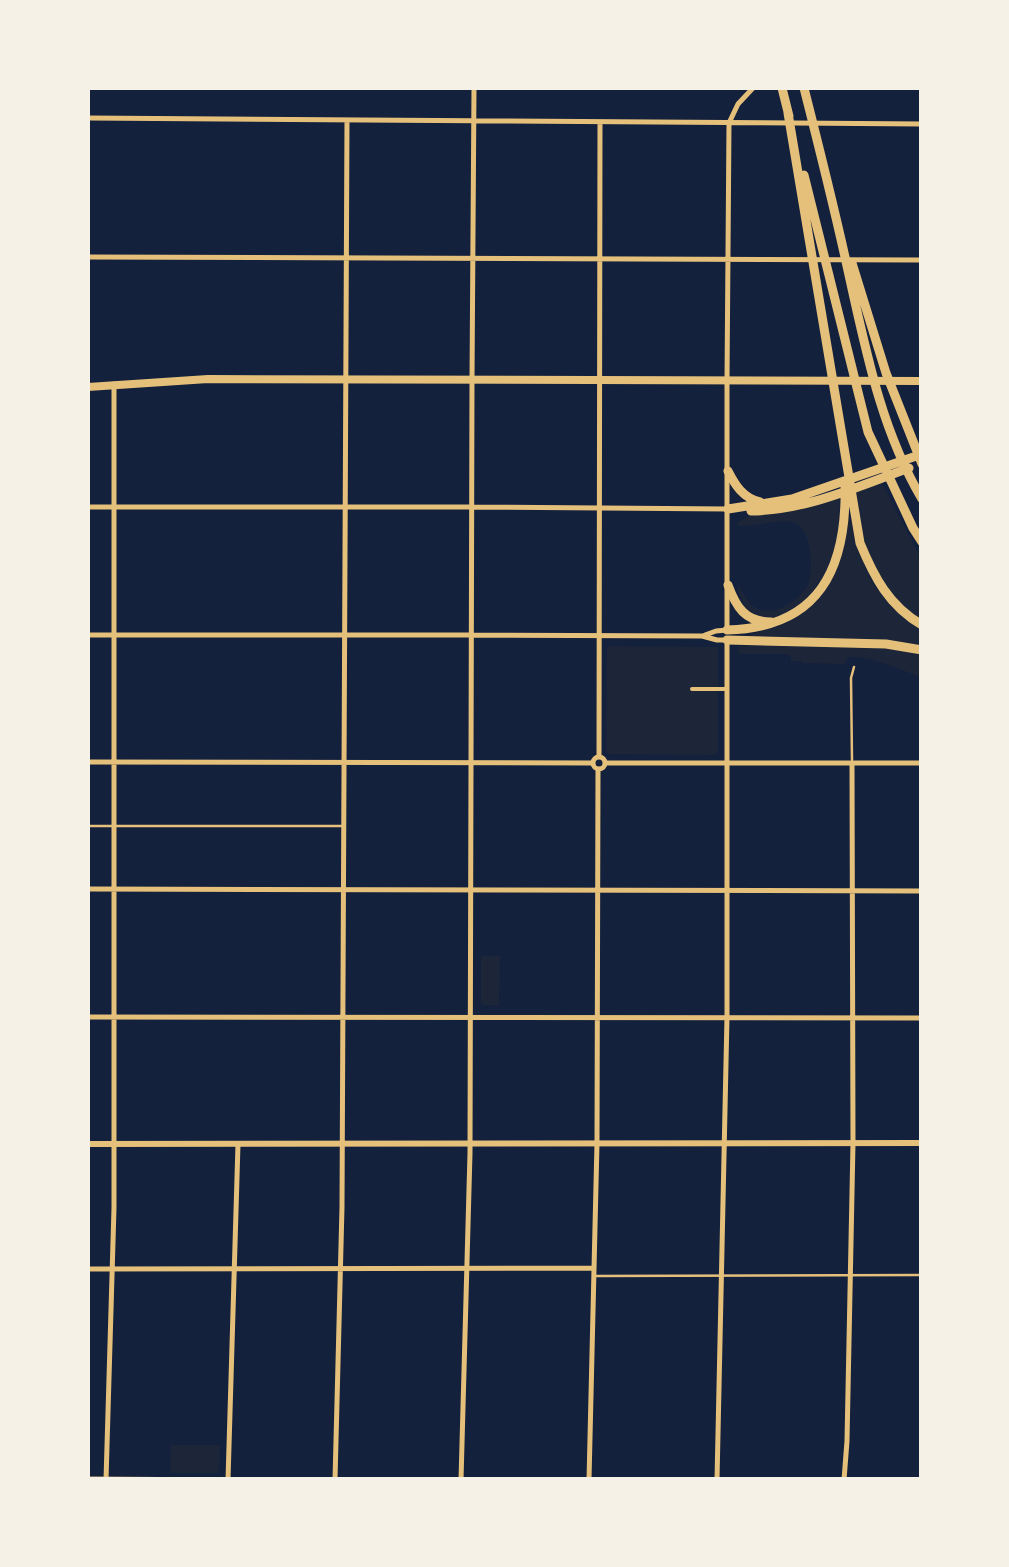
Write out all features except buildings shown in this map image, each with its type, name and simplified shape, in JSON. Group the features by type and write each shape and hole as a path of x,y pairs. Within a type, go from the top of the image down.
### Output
{"highway":[{"path":"782,88 868,432 922,542"},
{"path":"804,88 870,367 890,435 922,499"},
{"path":"788,113 844,452 850,512 873,574 890,600 922,625"},
{"path":"728,509 796,507 922,464 886,374 833,204"},
{"path":"728,509 815,493 922,454"},
{"path":"728,470 742,492 752,500 768,503"},
{"path":"727,635 778,621 798,611 816,595 831,573 850,512"},
{"path":"728,585 742,613 760,622 778,621"},
{"path":"727,635 886,644 922,650"}],"main road":[{"path":"88,386 175,380 922,381"},
{"path":"88,1144 922,1143"}],"street":[{"path":"462,1480 470,1144 474,88"},
{"path":"717,1480 726,1143 730,123 738,104 754,88"},
{"path":"88,118 922,124"},
{"path":"335,1480 343,1144 347,120"},
{"path":"590,1480 598,1016 594,760 598,757 600,122"},
{"path":"88,257 922,260"},
{"path":"106,1479 114,1017 114,384"},
{"path":"88,508 728,509"},
{"path":"88,636 702,636 716,630 727,635"},
{"path":"692,689 727,689"},
{"path":"598,757 605,763"},
{"path":"88,762 471,762 596,766 922,763"},
{"path":"844,1480 853,1143 852,763"},
{"path":"88,889 922,891"},
{"path":"88,1017 922,1018"},
{"path":"88,1479 229,1479 238,1144"},
{"path":"88,1269 466,1268 594,1272"}],"lane":[{"path":"852,763 854,667"},
{"path":"88,826 344,826"},
{"path":"594,1272 922,1276"}],"shaded area":[{"path":"881,481 921,559 921,621 886,590 866,550 855,490"},
{"path":"840,496 834,551 824,575 806,599 783,616 770,619 744,609 737,584 756,608 778,609 793,601 808,584 811,559 799,525 786,521 738,526 738,522"},
{"path":"849,516 867,573 902,617 921,630 921,648 750,636 793,619 807,607 826,577"},
{"path":"609,646 718,647 718,752 609,754"},
{"path":"738,646 877,647 921,655 921,677 866,659 848,657 845,664 802,663 791,661 786,654 739,654"},
{"path":"481,956 500,956 499,1005 481,1003"},
{"path":"171,1445 220,1445 219,1473 170,1473"}]}
